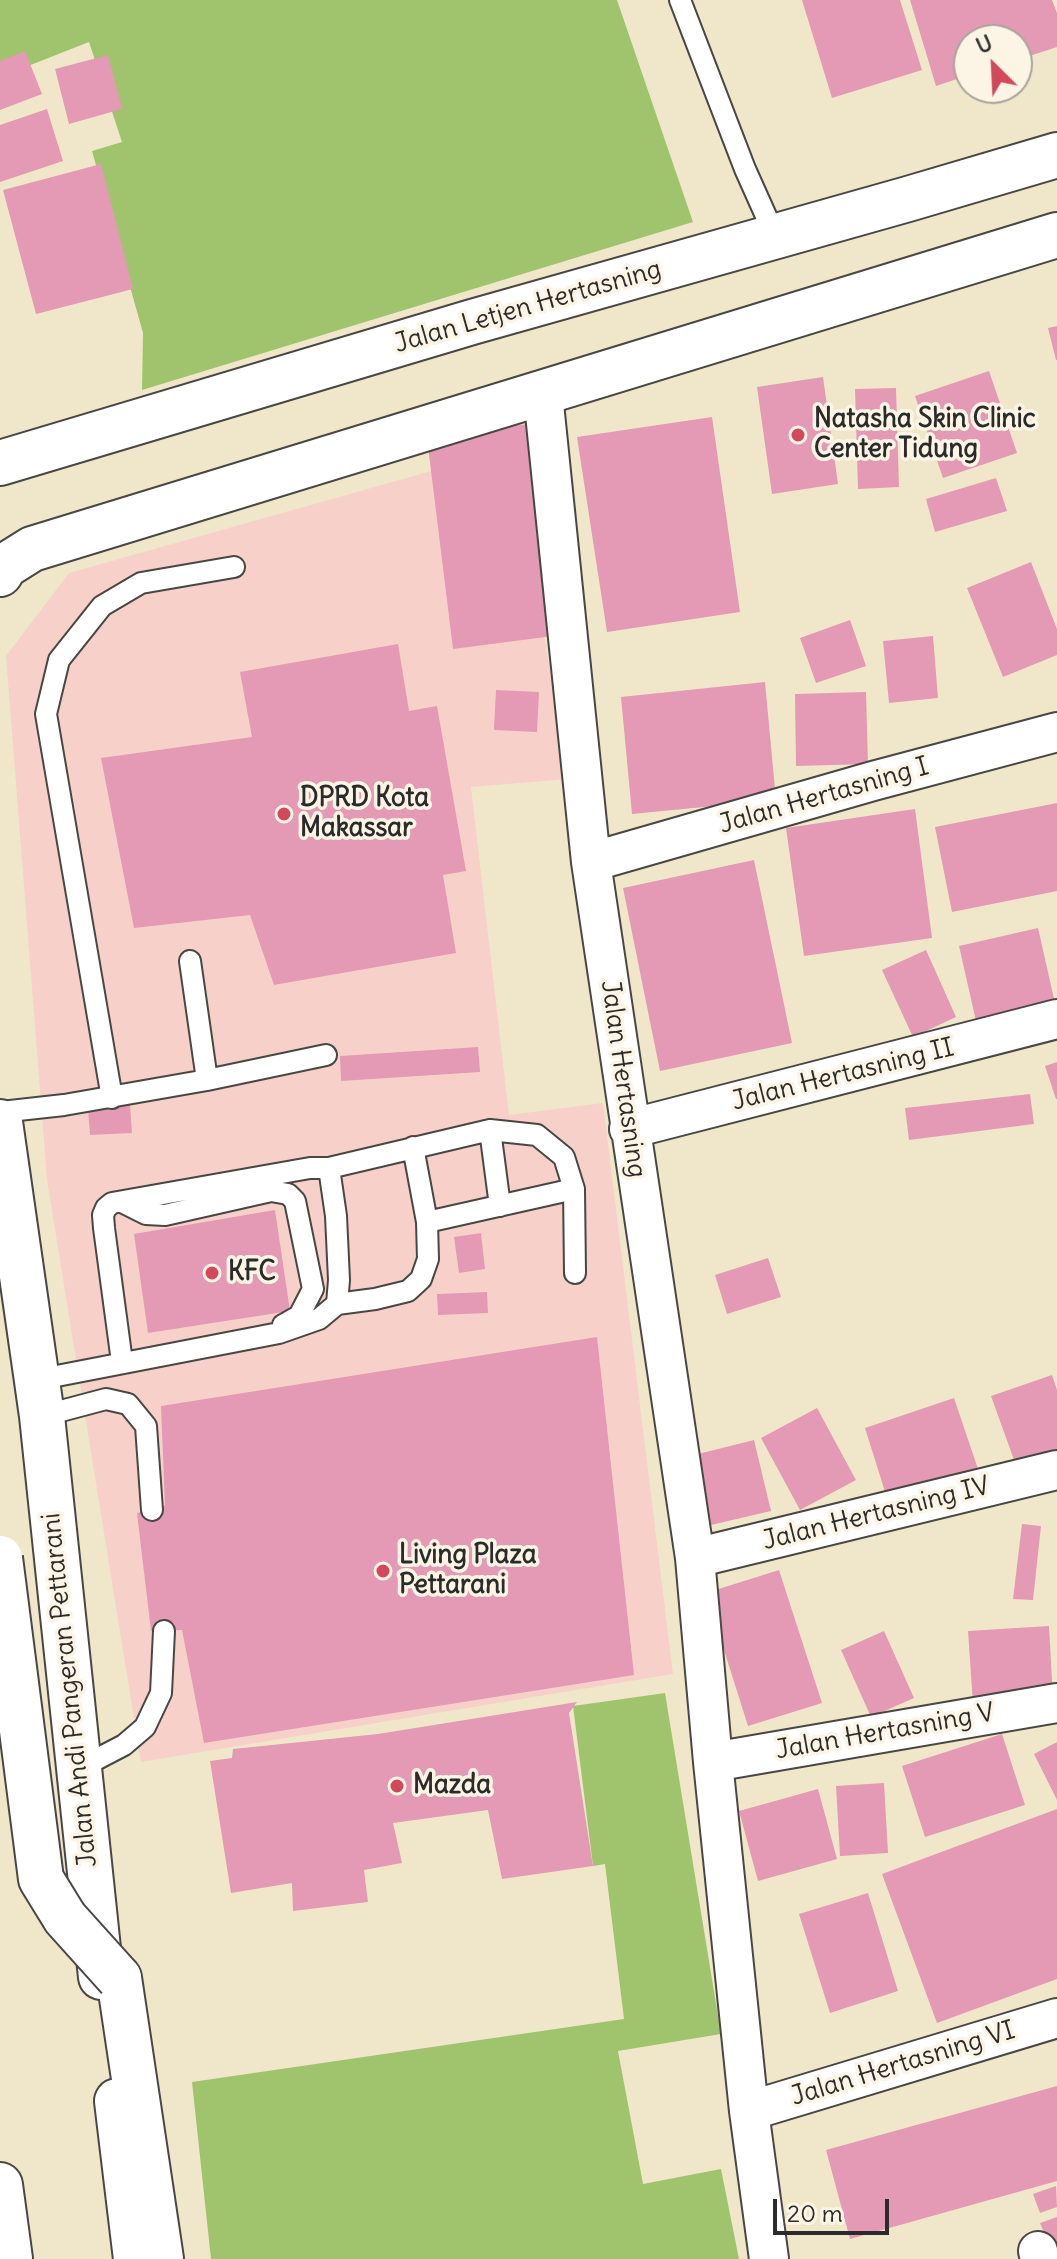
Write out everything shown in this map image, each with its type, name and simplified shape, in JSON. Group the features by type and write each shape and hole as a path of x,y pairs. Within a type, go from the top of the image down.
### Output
{"main road":[{"name":"Jalan Letjen Hertasning","path":"0,463 472,322 1057,155"},
{"path":"16,562 742,330 1057,235"},
{"name":"Jalan Andi Pangeran Pettarani","path":"0,1122 39,1398 78,1769 118,1977 136,2259"},
{"path":"0,1558 41,1879 65,1918 118,1977 176,2259"},
{"path":"118,1977 161,2259"},
{"path":"0,2185 10,2259"}],"street":[{"name":"Jalan Hertasning","path":"543,394 591,862 695,1558 749,2111 769,2259"},
{"name":"Jalan Hertasning I","path":"591,862 1057,732"},
{"name":"Jalan Hertasning II","path":"629,1129 1057,1019"},
{"name":"Jalan Hertasning IV","path":"695,1558 1057,1470"},
{"name":"Jalan Hertasning V","path":"713,1762 1057,1703"},
{"name":"Jalan Hertasning VI","path":"749,2111 1057,2018"}],"lane":[{"path":"680,0 745,169 775,236"},
{"path":"112,1098 46,714 55,673 59,660 102,606 141,583 234,567"},
{"path":"190,961 207,1080"},
{"path":"0,1112 112,1098 326,1055"},
{"path":"122,1362 103,1215 112,1203 310,1168 329,1168 490,1130 537,1135 564,1157 574,1189 575,1273"},
{"path":"490,1130 500,1206"},
{"path":"39,1398 122,1362 279,1333 319,1319 337,1304 408,1291 421,1279 428,1259 427,1222 413,1147"},
{"path":"329,1168 336,1216 337,1304"},
{"path":"427,1222 574,1189"},
{"path":"122,1202 146,1214 165,1215 271,1191 288,1194 295,1201 313,1289 299,1316 278,1328 178,1343 151,1357"},
{"path":"39,1398 106,1399 128,1404 146,1426 152,1510"},
{"path":"78,1769 124,1745 145,1727 161,1693 164,1631"}],"shaded area":[{"path":"513,448 568,779 471,787 509,1115 603,1103 673,1674 141,1762 47,1180 6,656 69,573"}],"green space":[{"path":"0,0 617,0 693,222 142,390 143,333 92,151 122,142 89,42 0,77"},
{"path":"665,1693 721,2034 618,2051 643,2184 721,2169 739,2259 211,2259 192,2082 624,2019 605,1864 593,1866 573,1706"}],"building":[{"path":"802,0 900,0 922,70 832,98"},
{"path":"910,0 1052,0 1057,13 1057,47 1033,55 1033,24 953,24 953,80 936,86"},
{"path":"25,51 42,94 0,110 0,61"},
{"path":"108,55 122,109 69,124 55,69"},
{"path":"47,109 63,161 0,182 0,125"},
{"path":"101,164 133,289 36,314 3,190"},
{"path":"1057,326 1057,360 1056,360 1048,328"},
{"path":"989,371 1017,453 943,478 915,396"},
{"name":"Natasha Skin Clinic Center Tidung","path":"823,377 838,484 772,494 757,387"},
{"path":"896,388 899,487 858,489 855,389"},
{"path":"712,417 740,612 607,632 577,437"},
{"path":"534,423 561,635 453,649 427,438"},
{"path":"996,478 1007,511 935,532 926,499"},
{"path":"1031,562 1057,629 1057,655 1003,677 967,588"},
{"path":"850,620 866,666 816,683 800,638"},
{"path":"933,636 938,698 889,703 883,641"},
{"name":"DPRD Kota Makassar","path":"398,644 409,711 437,706 466,871 443,875 456,953 274,985 250,915 134,928 101,758 252,737 240,672"},
{"path":"765,682 776,800 632,814 621,697"},
{"path":"496,690 539,692 537,732 494,730"},
{"path":"866,692 868,764 796,766 795,694"},
{"path":"1057,803 1057,891 952,912 935,827"},
{"path":"915,809 932,938 804,956 786,828"},
{"path":"754,860 792,1043 660,1071 623,888"},
{"path":"1038,928 1055,1003 976,1021 959,946"},
{"path":"926,950 956,1017 913,1037 882,970"},
{"path":"478,1047 480,1072 341,1081 340,1056"},
{"path":"1057,1062 1057,1099 1056,1099 1045,1066"},
{"path":"1030,1094 1034,1124 909,1140 905,1108"},
{"path":"130,1105 132,1133 90,1135 88,1108"},
{"name":"KFC","path":"275,1210 290,1311 148,1333 134,1234"},
{"path":"481,1233 485,1269 459,1273 454,1237"},
{"path":"768,1258 781,1297 727,1314 715,1275"},
{"path":"487,1292 488,1313 438,1315 437,1294"},
{"name":"Living Plaza Pettarani","path":"597,1337 634,1675 204,1743 182,1630 151,1631 137,1513 165,1506 161,1406"},
{"path":"1052,1375 1057,1390 1057,1457 1018,1471 991,1396"},
{"path":"954,1398 978,1469 887,1498 865,1428"},
{"path":"817,1408 856,1480 800,1510 761,1438"},
{"path":"754,1440 771,1511 711,1525 694,1455"},
{"path":"1022,1524 1041,1526 1033,1600 1013,1599"},
{"path":"779,1570 822,1703 748,1726 706,1593"},
{"path":"1049,1626 1053,1698 973,1704 968,1631"},
{"path":"884,1631 914,1698 871,1717 841,1650"},
{"name":"Mazda","path":"577,1702 569,1713 593,1866 502,1879 488,1810 393,1823 402,1863 364,1870 368,1902 293,1911 292,1883 231,1893 210,1761 232,1758 233,1749 378,1734"},
{"path":"1002,1734 1025,1805 925,1837 902,1766"},
{"path":"1057,1742 1057,1800 1034,1754"},
{"path":"884,1783 888,1853 840,1856 836,1786"},
{"path":"818,1789 837,1859 758,1881 739,1811"},
{"path":"1057,1809 1057,1979 937,2023 882,1874"},
{"path":"868,1893 898,1991 830,2013 799,1914"},
{"path":"1057,2086 1057,2181 850,2239 826,2150"},
{"path":"1056,2186 1057,2207 1040,2213 1033,2194"},
{"path":"1057,2217 1057,2242 1049,2245 1040,2223"}],"place":[{"name":"Natasha Skin Clinic Center Tidung","path":"798,435"},
{"name":"DPRD Kota Makassar","path":"284,814"},
{"name":"KFC","path":"212,1273"},
{"name":"Living Plaza Pettarani","path":"383,1571"},
{"name":"Mazda","path":"397,1786"}]}
